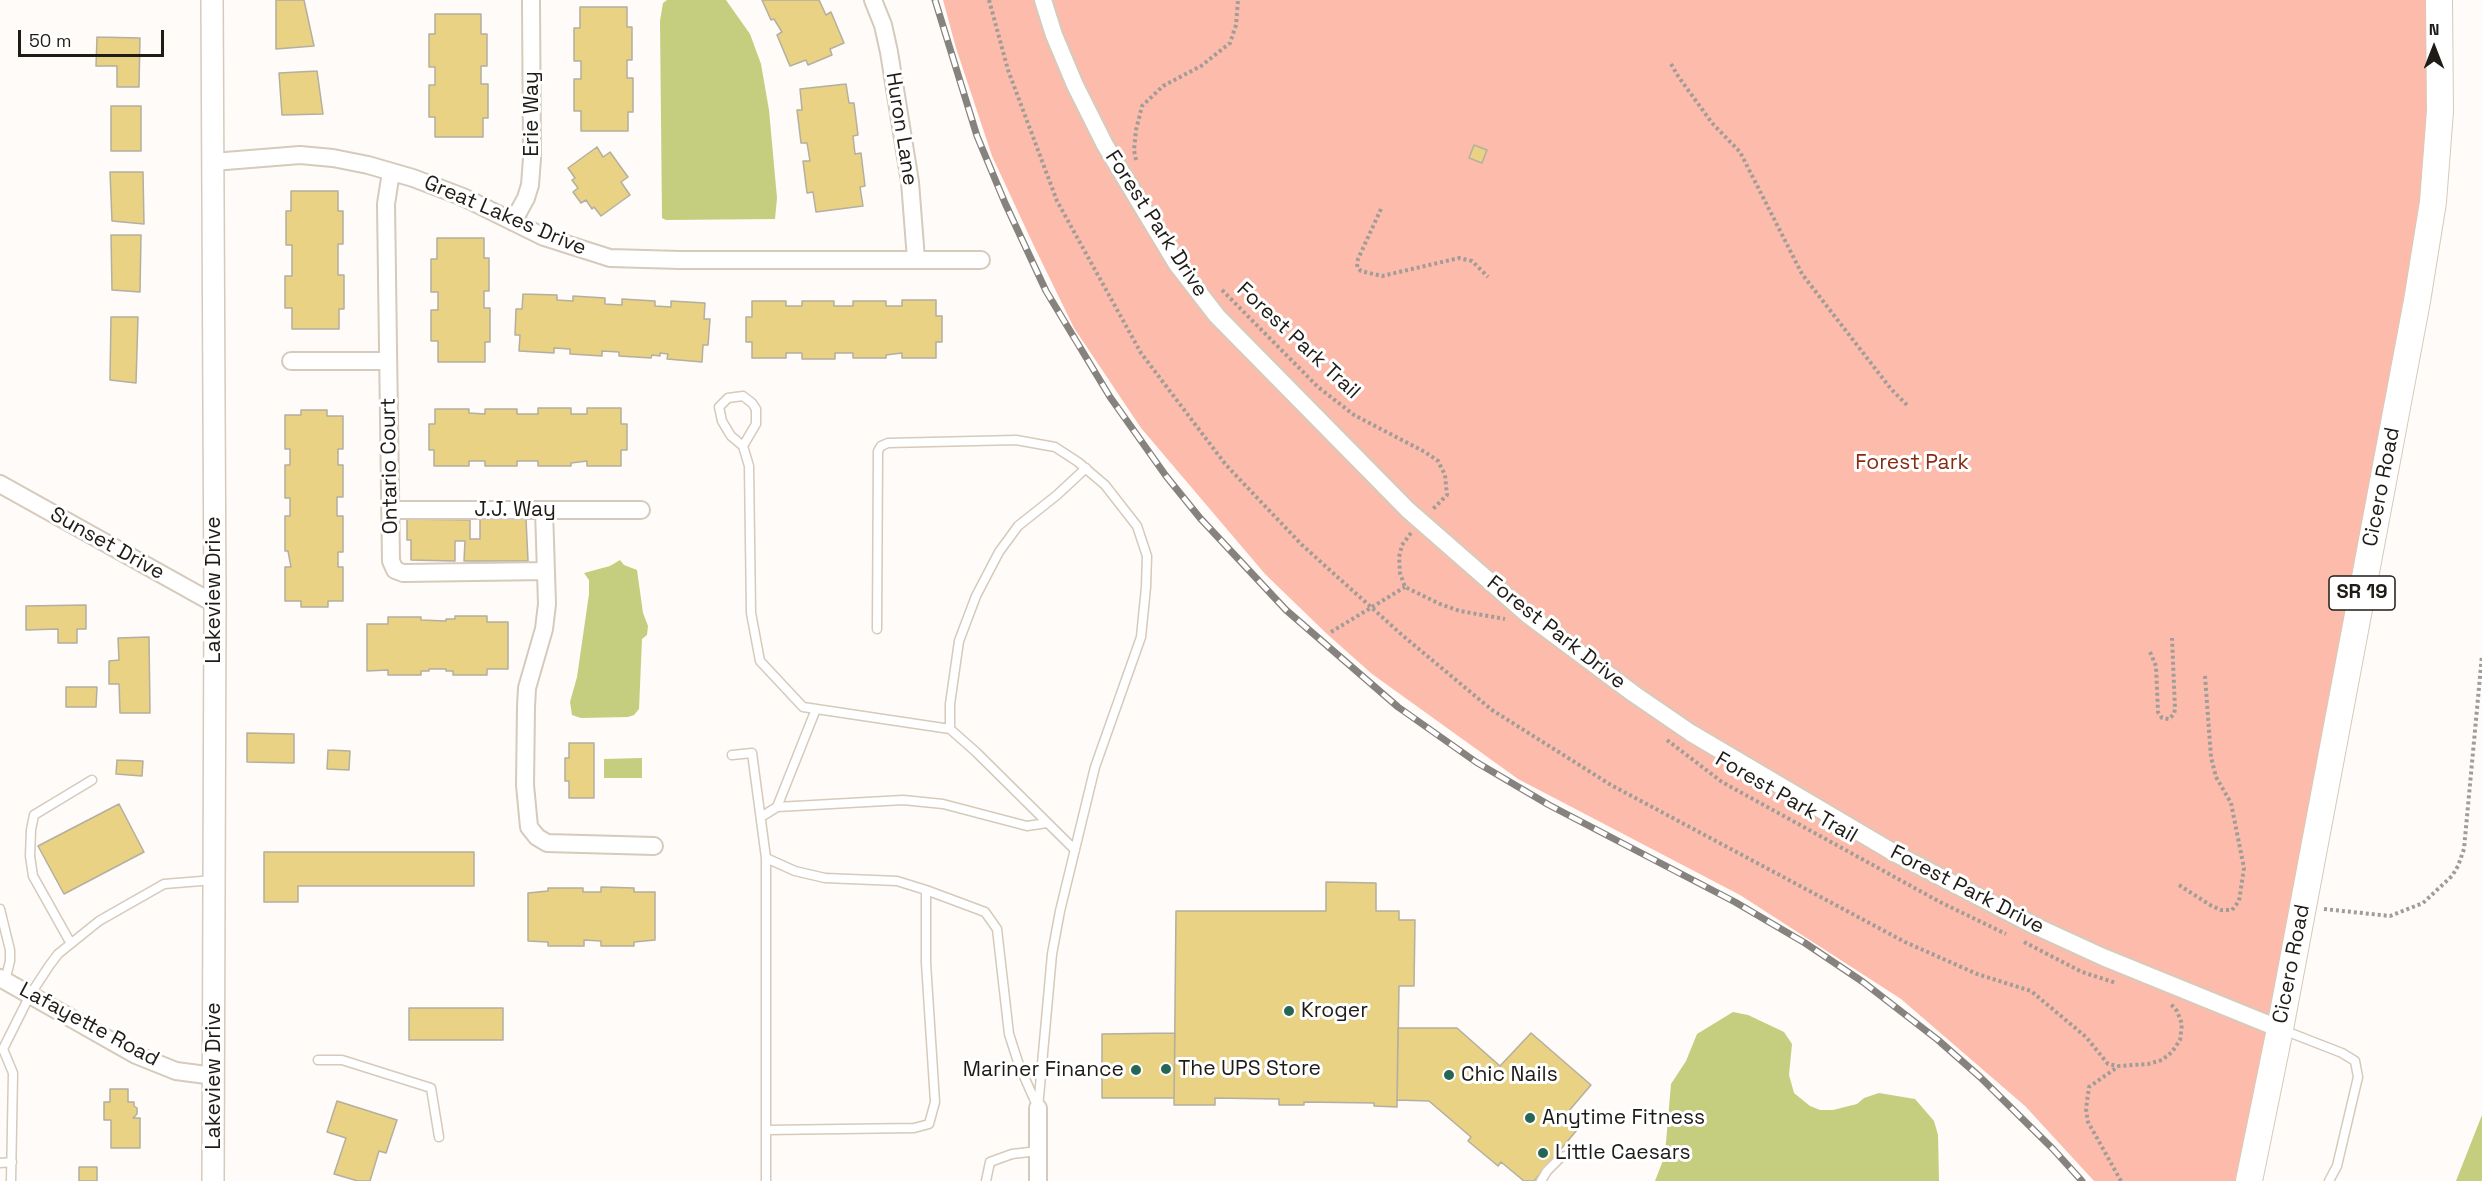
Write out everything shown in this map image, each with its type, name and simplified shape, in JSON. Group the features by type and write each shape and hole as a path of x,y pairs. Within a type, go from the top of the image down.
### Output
{"main road":[{"name":"Cicero Road","path":"2248,1181 2280,1029 2428,235 2440,111 2439,0"}],"street":[{"name":"Lakeview Drive","path":"212,0 215,604 213,1181"},
{"name":"Huron Lane","path":"873,0 883,25 889,52 910,182 916,260"},
{"name":"Forest Park Drive","path":"1042,0 1075,85 1105,145 1176,263 1217,316 1255,357 1422,522 1528,615 1582,657 1691,733 1896,854 2031,924 2103,957 2280,1029"},
{"name":"Erie Way","path":"513,222 526,198 531,167 531,1"},
{"name":"Great Lakes Drive","path":"213,162 300,155 333,158 391,172 463,197 544,237 610,258 981,260"},
{"name":"Ontario Court","path":"391,172 386,204 391,561 395,570 403,573 546,571"},
{"path":"291,361 388,361"},
{"name":"Sunset Drive","path":"0,484 215,604"},
{"name":"J.J. Way","path":"390,510 641,510"},
{"path":"544,510 547,604 544,629 527,688 526,707 525,785 529,827 537,837 547,843 654,846"},
{"name":"Lafayette Road","path":"2,979 136,1055 176,1071 214,1076"},
{"path":"1038,1108 1038,1181"}],"lane":[{"path":"743,446 756,424 756,409 743,396 728,398 719,407 722,421 731,436 743,446 749,466 751,613 760,661 803,707 950,729 1075,850"},
{"path":"877,629 878,451 881,446 888,443 1016,440 1055,447 1086,468 1105,485 1137,526 1147,556 1141,637 1095,768 1052,954 1038,1108"},
{"path":"950,729 950,704 959,641 976,596 994,561 1018,526 1058,495 1086,468"},
{"path":"777,807 816,709"},
{"path":"732,754 752,753 766,858 766,1181"},
{"path":"70,942 33,876 30,856 31,830 34,814 92,780"},
{"path":"760,817 777,807 903,800 943,804 1027,826 1047,823"},
{"path":"766,858 795,871 825,878 897,881 985,912 997,929 1009,1034 1018,1065 1038,1108"},
{"path":"11,1181 13,1073 1,1050 30,995 58,954 70,942 99,921 164,884 214,880"},
{"path":"766,1130 914,1128 929,1124 934,1102 926,963 926,890"},
{"path":"0,909 10,950 10,961 2,979"},
{"path":"2280,1029 2342,1053 2355,1061 2358,1077 2337,1166 2330,1181"},
{"path":"318,1060 342,1060 431,1088 439,1137"},
{"path":"986,1181 990,1162 1012,1155 1038,1151"},
{"path":"1541,1181 1561,1157 1584,1151 1598,1152"},
{"path":"0,1162 12,1162"}],"path":[{"path":"989,0 1008,70 1057,201 1141,353 1226,465 1302,545 1492,710 1611,785 1905,942 1977,974 2031,991 2086,1037 2108,1064 2119,1066 2148,1064 2162,1060 2172,1052 2180,1040 2182,1024 2177,1011 2167,1001"},
{"path":"1137,168 1134,150 1136,130 1143,106 1163,86 1201,66 1230,43 1236,25 1238,0"},
{"path":"1671,64 1712,123 1740,152 1802,274 1891,389 1907,405"},
{"path":"1381,208 1358,259 1357,267 1361,272 1382,276 1459,258 1472,261 1488,277"},
{"name":"Forest Park Trail","path":"1220,288 1318,387 1354,415 1438,461 1445,475 1447,495 1402,545 1399,557 1400,573 1406,587"},
{"path":"1331,632 1406,587 1460,611 1505,619"},
{"path":"2150,652 2156,666 2158,712 2162,718 2169,719 2175,709 2172,638"},
{"path":"2303,907 2390,916 2423,903 2452,876 2463,849 2482,655"},
{"path":"2179,885 2210,905 2222,910 2232,910 2239,901 2244,868 2231,803 2216,777 2211,758 2205,676"},
{"name":"Forest Park Trail","path":"1666,740 1722,782 1940,902 2010,935"},
{"path":"2019,940 2082,972 2122,985"},
{"path":"2119,1066 2089,1087 2086,1109 2095,1137 2121,1181"}],"green space":[{"name":"Forest Park","path":"943,0 2438,0 2433,202 2247,1181 2094,1181 2025,1106 1901,999 1740,895 1518,779 1372,674 1327,634 1265,574 1141,428 1074,328 992,156 956,48"}],"shaded area":[{"path":"667,0 726,0 750,34 761,64 769,110 777,198 775,219 666,220 662,218 660,21 663,3"},
{"path":"620,560 624,565 637,570 643,613 648,626 647,635 642,639 639,709 634,715 628,717 581,718 572,715 570,702 577,677 589,594 589,580 584,573 610,566"},
{"path":"642,758 642,778 604,778 604,759"},
{"path":"1733,1012 1748,1015 1784,1032 1792,1044 1789,1075 1794,1093 1810,1106 1820,1110 1833,1110 1857,1104 1864,1098 1879,1093 1915,1099 1934,1121 1938,1135 1939,1181 1655,1181 1662,1163 1666,1142 1671,1084 1686,1061 1697,1034"},
{"path":"2482,1115 2482,1181 2456,1181"}],"building":[{"path":"276,0 304,0 314,46 276,49"},
{"path":"762,0 819,0 826,15 831,12 844,43 830,49 832,55 808,65 806,60 790,66 777,35 782,32 774,19 771,20"},
{"path":"580,7 627,7 627,27 632,27 632,60 627,60 627,78 633,78 633,112 628,112 628,131 581,131 581,111 574,111 574,79 581,79 581,61 574,61 574,28 580,28"},
{"path":"435,14 481,14 481,34 487,34 487,66 481,66 481,84 488,84 488,118 483,118 483,137 435,137 435,117 429,117 429,85 435,85 435,67 429,67 429,34 435,34"},
{"path":"97,37 140,38 139,87 117,87 117,66 96,66"},
{"path":"317,71 323,114 282,115 279,73"},
{"path":"846,84 849,103 854,103 858,135 853,136 855,154 861,153 865,186 860,187 863,206 816,212 813,192 807,193 803,161 810,161 807,143 801,143 797,110 802,110 800,89"},
{"path":"111,106 141,106 141,151 111,151"},
{"path":"1474,145 1487,150 1482,163 1469,158"},
{"path":"597,147 603,157 610,152 628,177 621,182 630,195 601,216 586,200 581,203 573,192 578,188 568,168"},
{"path":"110,172 143,172 144,224 112,221"},
{"path":"291,191 338,191 338,211 343,211 343,244 338,244 338,275 344,275 344,309 339,309 339,329 292,329 292,308 285,308 285,276 292,276 292,245 286,245 286,211 291,211"},
{"path":"111,235 141,235 140,292 112,290"},
{"path":"437,238 484,238 484,258 489,258 489,291 484,291 484,308 490,308 490,342 485,342 485,362 438,362 438,341 431,341 431,310 438,310 438,292 431,292 431,259 437,259"},
{"path":"523,294 557,295 557,300 573,301 573,296 605,298 605,304 622,305 622,299 655,301 655,306 671,307 671,301 705,303 704,319 710,319 708,345 703,345 702,362 667,359 668,354 660,353 660,356 652,355 651,358 619,356 619,352 602,351 602,356 570,354 570,349 554,348 554,353 519,351 520,335 515,335 516,309 522,309"},
{"path":"902,300 936,300 936,316 942,316 942,342 936,342 936,358 902,358 902,353 886,355 886,358 853,358 853,353 835,353 835,359 802,359 802,353 786,353 786,358 752,358 752,342 746,342 746,317 752,317 752,301 786,301 786,306 802,306 802,301 834,301 834,306 853,306 853,301 886,301 886,306 902,306"},
{"path":"111,317 138,317 136,383 110,380"},
{"path":"538,408 571,408 571,414 587,414 587,408 621,408 621,424 627,424 627,450 621,450 621,466 587,466 587,461 571,463 571,466 538,466 538,461 517,461 517,466 485,466 485,461 469,461 469,466 434,466 434,450 429,450 429,424 435,424 435,409 469,409 469,413 485,414 485,409 517,409 517,414 538,414"},
{"path":"301,410 327,410 327,416 343,416 343,449 338,449 338,465 343,465 343,497 337,497 337,516 343,516 343,552 338,552 338,567 343,567 343,601 328,601 328,607 301,607 301,601 285,601 285,567 291,567 288,551 285,551 285,516 290,516 290,498 285,498 285,465 290,465 290,449 285,449 285,415 301,415"},
{"path":"407,519 470,520 470,539 480,539 480,519 526,519 528,561 464,561 465,541 455,541 455,561 411,560 411,540 407,540"},
{"path":"86,605 86,629 77,629 77,643 58,643 58,629 26,630 26,606"},
{"path":"455,616 487,616 487,622 508,622 508,669 487,669 487,675 453,675 453,671 446,671 446,669 429,669 429,671 421,671 421,675 388,675 388,670 367,671 367,624 388,624 388,617 421,617 421,620 446,621 446,619 455,619"},
{"path":"149,637 150,713 120,713 119,684 109,684 109,661 119,660 118,638"},
{"path":"66,687 97,687 96,707 66,707"},
{"path":"247,733 294,734 294,763 247,762"},
{"path":"569,743 594,743 594,798 569,798 569,781 565,781 565,758 569,758"},
{"path":"328,750 350,751 349,770 327,769"},
{"path":"117,760 143,761 142,776 116,774"},
{"path":"119,804 144,852 64,894 38,846"},
{"path":"264,852 474,852 474,886 298,886 298,902 264,902"},
{"path":"1326,882 1376,883 1376,911 1399,911 1399,920 1415,920 1414,986 1399,986 1397,1107 1374,1106 1374,1103 1304,1102 1304,1105 1279,1105 1279,1099 1215,1098 1215,1105 1174,1105 1176,911 1326,911"},
{"path":"601,887 634,888 634,892 655,892 655,940 634,942 634,946 601,946 601,941 584,940 584,946 548,946 548,942 528,941 528,893 548,891 548,888 583,888 583,892 601,892"},
{"path":"409,1008 503,1008 503,1040 409,1040"},
{"path":"1398,1028 1457,1028 1500,1066 1531,1033 1591,1085 1562,1119 1577,1130 1534,1181 1524,1181 1501,1162 1498,1166 1468,1141 1471,1137 1429,1101 1397,1100"},
{"path":"1175,1033 1174,1098 1102,1098 1102,1034"},
{"path":"110,1089 128,1089 128,1102 134,1102 137,1108 137,1114 133,1118 140,1118 140,1148 111,1148 111,1120 104,1120 104,1102 110,1102"},
{"path":"337,1101 397,1120 386,1153 379,1151 370,1181 358,1181 334,1174 346,1138 327,1132"},
{"path":"79,1167 97,1167 97,1181 79,1181"}],"railway":[{"path":"935,0 977,136 1046,291 1110,397 1166,476 1200,518 1286,610 1398,707 1476,762 1549,805 1735,902 1805,943 1863,982 1938,1040 1980,1077 2082,1181"}],"place":[{"name":"Kroger","path":"1289,1011"},
{"name":"The UPS Store","path":"1166,1069"},
{"name":"Mariner Finance","path":"1136,1070"},
{"name":"Chic Nails","path":"1449,1075"},
{"name":"Anytime Fitness","path":"1530,1118"},
{"name":"Little Caesars","path":"1543,1153"}]}
